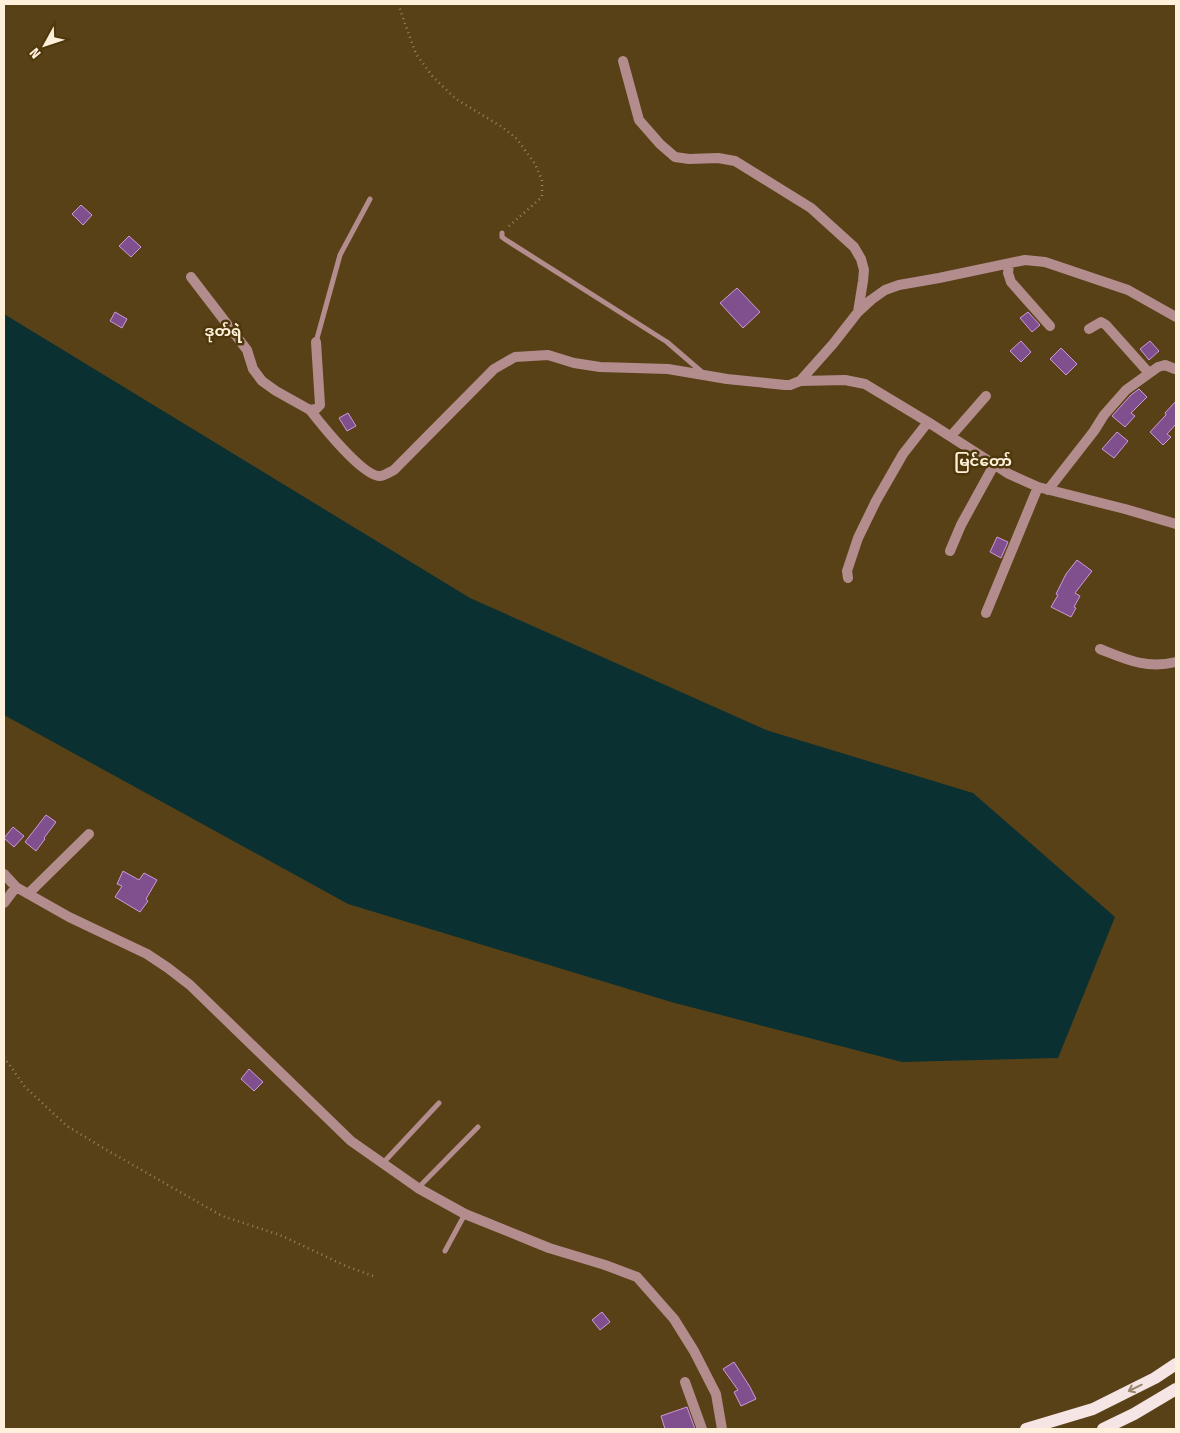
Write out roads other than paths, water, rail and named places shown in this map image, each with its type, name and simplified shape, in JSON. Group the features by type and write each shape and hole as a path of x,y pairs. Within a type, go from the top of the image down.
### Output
{"main road":[{"path":"1026,1429 1092,1409 1155,1378 1176,1364"},
{"path":"1103,1429 1134,1414 1176,1389"}],"street":[{"path":"623,61 639,120 660,144 675,157 736,160 811,208 854,247 861,259 864,270 864,281 858,312"},
{"path":"800,381 858,312 884,290 899,285 1025,260 1045,262 1128,290 1176,317"},
{"path":"1010,264 1008,273 1011,282 1050,326"},
{"path":"191,277 247,350 254,369 262,381 310,410 352,458 374,475 381,477 394,470 494,369 515,357 548,355 600,368 668,369 726,380 785,385 800,381 845,380 865,384 1009,474 1043,489 1125,509 1176,524"},
{"path":"1089,329 1101,322 1106,325 1149,373"},
{"path":"310,410 316,409 320,405 316,342"},
{"path":"986,613 1043,489 1094,431 1104,415 1126,390 1158,367 1165,365 1175,369"},
{"path":"951,436 986,396"},
{"path":"848,578 848,571 858,538 876,501 903,454 928,422"},
{"path":"950,551 961,525 994,465"},
{"path":"1100,649 1136,663 1162,665 1176,662"},
{"path":"28,894 89,834"},
{"path":"4,874 16,887 28,894 70,917 147,954 168,968 190,985 351,1142 418,1188 465,1214 549,1248 637,1277 674,1319 694,1351 716,1394 722,1429"},
{"path":"4,903 16,887"},
{"path":"685,1382 702,1429"}],"lane":[{"path":"316,342 340,255 370,199"},
{"path":"502,233 502,237 506,240 667,342 708,376"},
{"path":"382,1164 439,1103"},
{"path":"418,1188 478,1127"},
{"path":"444,1251 465,1214"}],"water":[{"path":"4,314 470,598 766,730 973,793 1115,917 1058,1058 902,1062 671,1002 348,904 4,715"}],"district":[{"name":"ဒုတ်ရဲ","path":"223,331"},
{"name":"မြင်တော်","path":"983,461"}]}
